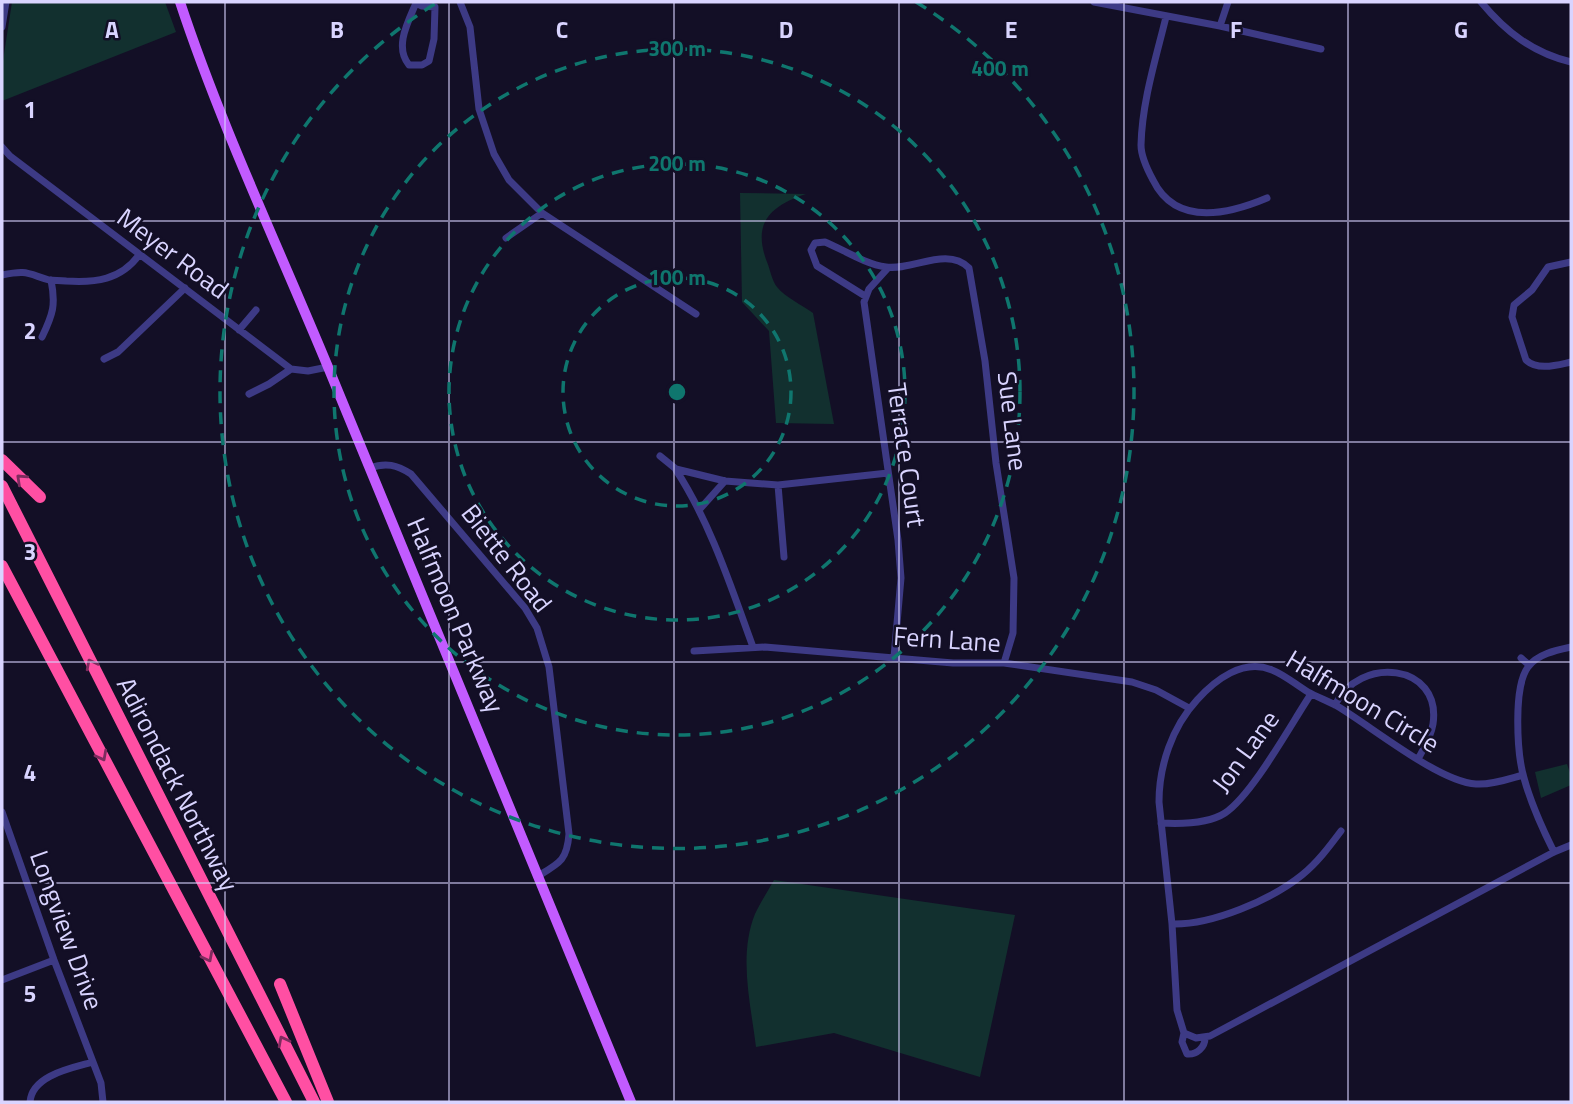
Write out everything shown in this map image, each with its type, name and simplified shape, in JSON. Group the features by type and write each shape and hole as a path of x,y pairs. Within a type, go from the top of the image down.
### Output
{"highway":[{"path":"2,460 40,497"},
{"name":"Adirondack Northway","path":"2,486 314,1102"},
{"name":"Adirondack Northway","path":"2,566 286,1102"},
{"path":"281,984 328,1102"}],"main road":[{"name":"Halfmoon Parkway","path":"180,2 236,146 631,1102"}],"street":[{"path":"2,27 6,2"},
{"path":"415,2 422,6 435,6 434,38 429,61 415,66 409,65 403,58 402,48 415,2"},
{"path":"460,2 470,27 479,109 495,154 509,180 542,213 696,314"},
{"path":"1094,2 1321,49"},
{"path":"1220,26 1228,2"},
{"path":"1481,2 1527,45 1547,57 1571,62"},
{"path":"1166,18 1148,95 1141,147 1145,164 1157,187 1166,198 1181,207 1204,213 1223,213 1267,198"},
{"name":"Meyer Road","path":"2,147 10,156 291,369"},
{"path":"506,238 542,213"},
{"path":"825,242 888,268 865,296 817,266 811,250 815,243 825,242"},
{"path":"2,275 21,271 33,272 51,280 80,282 108,279 132,265 139,255"},
{"name":"Sue Lane","path":"888,268 948,258 965,264 971,275 1014,578 1013,633 1004,663"},
{"path":"1571,262 1554,265 1545,270 1532,290 1514,305 1512,317 1526,360 1532,365 1539,367 1571,362"},
{"path":"42,337 53,313 55,299 51,280"},
{"path":"104,359 118,352 185,289"},
{"name":"Terrace Court","path":"865,296 864,314 898,540 901,578 894,657"},
{"path":"239,330 256,310"},
{"path":"249,394 291,369 308,371 328,367"},
{"path":"660,456 676,470 699,510 723,563 753,647"},
{"name":"Biette Road","path":"370,468 392,465 411,474 525,608 537,628 550,671 569,834 564,859 538,876"},
{"path":"676,470 725,481 778,485 888,473"},
{"path":"699,510 725,481"},
{"path":"778,485 784,556"},
{"name":"Fern Lane","path":"694,651 753,647 953,663 1004,663 1132,682 1156,690 1189,708"},
{"path":"1554,852 1535,812 1523,775 1519,697 1524,673 1529,665 1542,656 1571,648"},
{"path":"1521,658 1529,665"},
{"name":"Halfmoon Circle","path":"1523,775 1488,784 1454,779 1335,705 1266,667 1230,673 1213,682 1189,708 1169,747 1160,772 1158,802 1172,924 1178,1010 1184,1032 1182,1042 1187,1054 1194,1054 1201,1049 1205,1038 1571,845"},
{"path":"1335,705 1341,692 1349,684 1371,674 1386,672 1419,681 1427,691 1434,712 1428,740 1418,759"},
{"name":"Jon Lane","path":"1161,823 1184,824 1224,813 1238,800 1269,760 1311,694"},
{"name":"Longview Drive","path":"2,812 101,1083 103,1102"},
{"path":"1172,924 1200,922 1231,912 1295,880 1323,855 1341,831"},
{"path":"2,980 54,960"},
{"path":"1184,1032 1192,1037 1205,1038"},
{"path":"30,1102 33,1091 39,1084 55,1074 93,1062"}],"green space":[{"path":"12,2 165,2 176,32 2,101 2,67"},
{"path":"740,193 806,194 783,204 767,218 763,227 763,248 777,287 813,313 834,424 776,423 769,331 742,302"},
{"path":"1567,764 1571,785 1541,798 1535,772"},
{"path":"774,880 1015,915 980,1077 834,1033 756,1047 747,981 747,947 755,914"}]}
